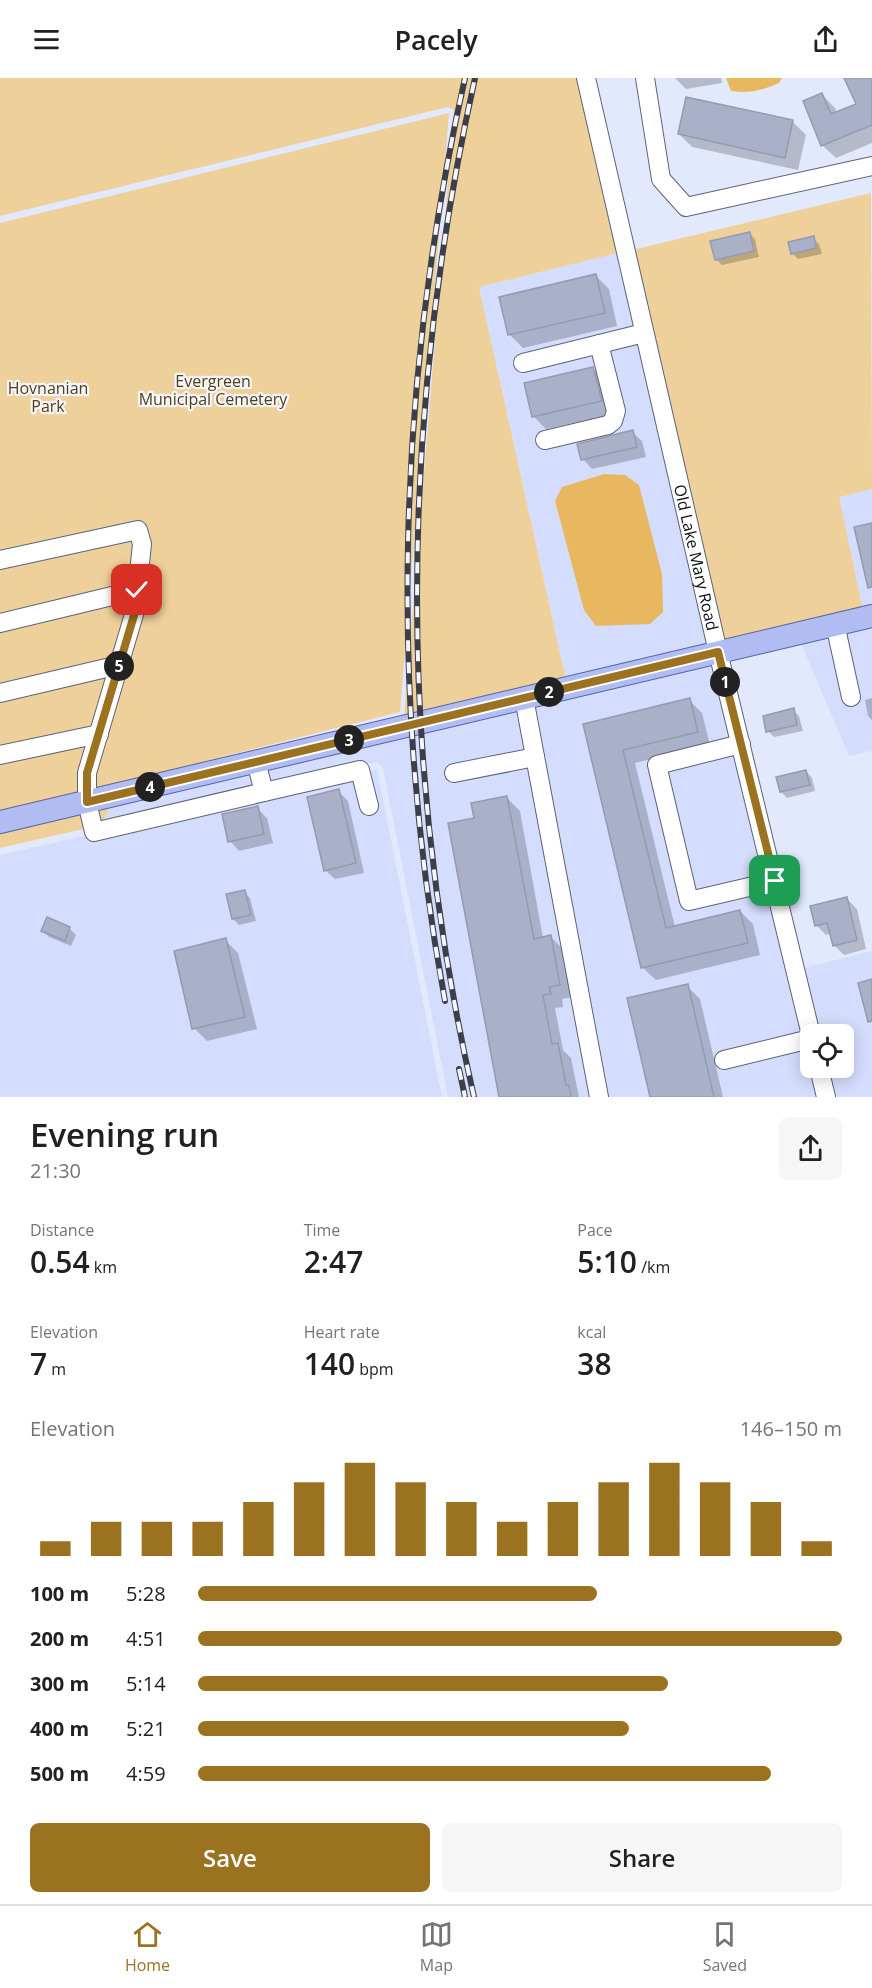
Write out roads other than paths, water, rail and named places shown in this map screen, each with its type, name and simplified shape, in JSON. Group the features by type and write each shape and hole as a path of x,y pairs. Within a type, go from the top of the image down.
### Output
{"main road":[{"path":"0,822 872,616"}],"street":[{"name":"Old Lake Mary Road","path":"586,78 718,652 808,1024"},
{"path":"645,78 661,179 686,207 871,168"},
{"path":"523,363 645,333"},
{"path":"545,440 608,424 615,417 616,411 599,344"},
{"path":"0,560 138,530 142,544 135,612 87,773 87,802 94,832 360,770 369,806"},
{"path":"0,623 137,590"},
{"path":"835,624 851,697"},
{"path":"0,693 119,665"},
{"path":"524,698 599,1097"},
{"path":"0,755 99,734"},
{"path":"741,744 657,765 689,901 775,881"},
{"path":"454,773 535,757"},
{"path":"256,762 264,792"},
{"path":"203,775 210,804"},
{"path":"724,1060 800,1040"},
{"path":"821,1078 826,1097"}],"railway":[{"path":"445,1001 427,886 415,770 408,654 408,538 414,423 425,307 442,192 465,78"},
{"path":"474,1097 449,970 431,842 420,715 417,588 421,460 432,333 450,205 475,78"},
{"path":"459,1069 465,1097"}],"park label":[{"name":"Evergreen Municipal Cemetery","path":"213,390"},
{"name":"Hovnanian Park","path":"48,397"}]}
